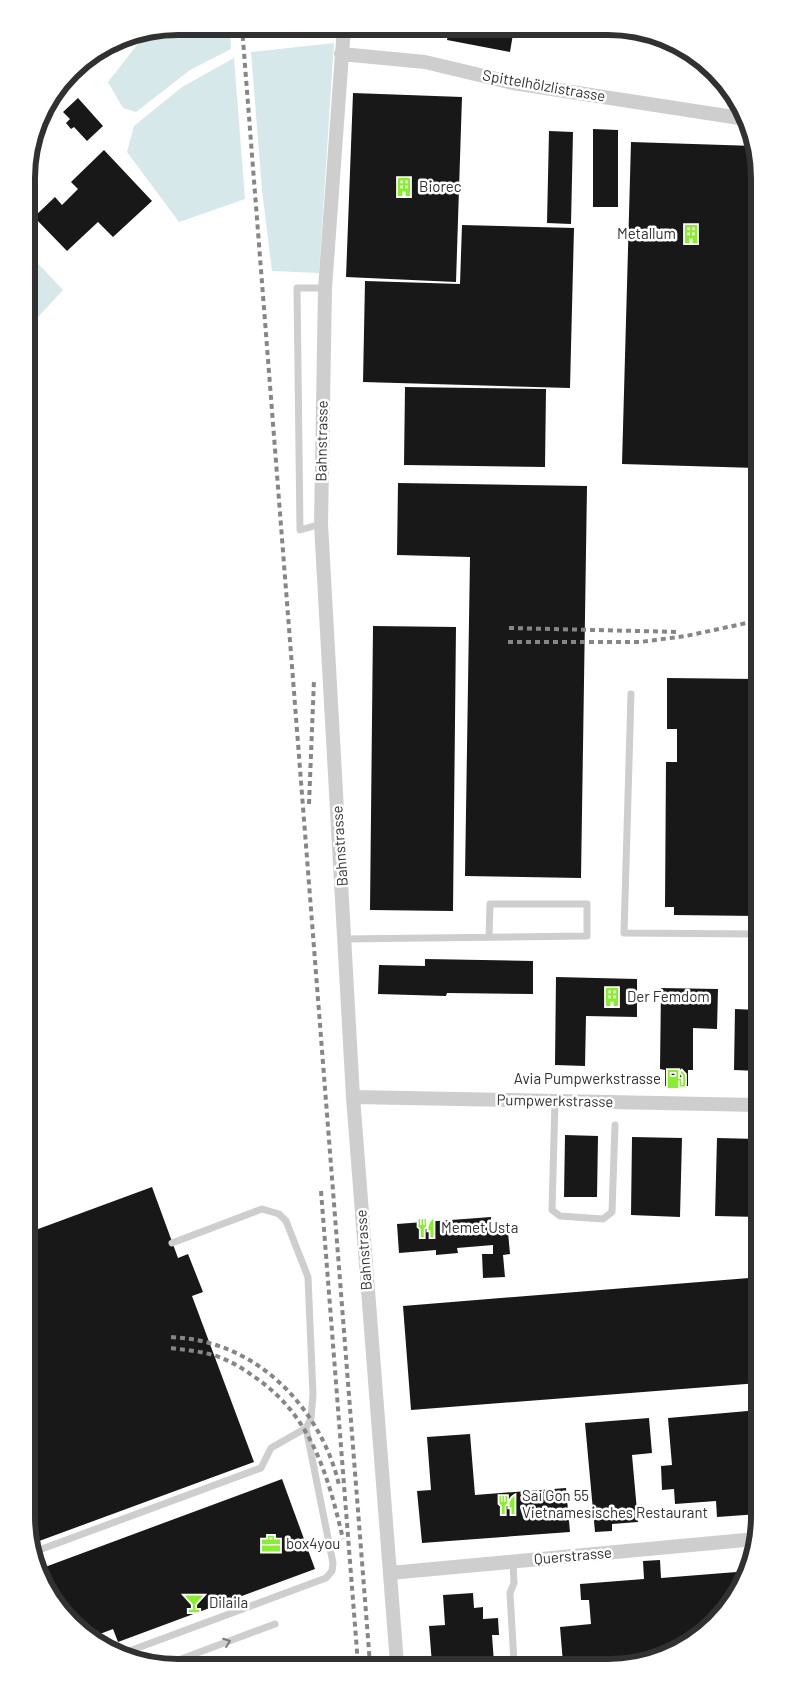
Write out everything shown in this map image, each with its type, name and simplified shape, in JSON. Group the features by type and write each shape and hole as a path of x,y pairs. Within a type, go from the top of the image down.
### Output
{"street":[{"name":"Bahnstrasse","path":"343,35 325,288 321,524 353,1097 397,1659"},
{"name":"Spittelhölzlistrasse","path":"341,54 425,62 513,83 738,119"},
{"name":"Pumpwerkstrasse","path":"353,1097 751,1105"},
{"name":"Querstrasse","path":"390,1573 749,1540"}],"lane":[{"path":"321,524 300,530 297,288 325,288"},
{"path":"631,694 624,934 751,934"},
{"path":"345,939 588,936 587,904 490,904 489,937"},
{"path":"555,1101 552,1210 560,1216 603,1219 612,1212 615,1125"},
{"path":"39,1550 261,1468 271,1448 306,1428 311,1418 313,1395 308,1277 286,1220 280,1214 262,1208 172,1243"},
{"path":"131,1650 326,1578 332,1571 334,1563 306,1428"},
{"path":"513,1562 514,1584 510,1593 514,1659"},
{"path":"181,1659 275,1624"}],"shaded area":[{"path":"230,35 231,49 190,70 136,112 123,108 108,82 140,41 160,36"},
{"path":"334,43 319,273 272,271 262,190 251,52"},
{"path":"234,58 245,199 179,222 127,152 134,126 182,87"},
{"path":"35,260 63,290 35,320"}],"building":[{"path":"448,35 513,35 510,52 447,40"},
{"name":"Biorec","path":"353,93 462,97 456,282 346,277"},
{"path":"78,98 103,126 87,141 74,127 71,129 66,123 70,119 63,112"},
{"path":"593,129 618,130 618,207 593,207"},
{"path":"549,131 573,132 571,224 547,223"},
{"path":"631,142 747,146 751,178 751,468 622,464"},
{"path":"104,150 152,201 113,237 98,222 67,251 35,216 55,197 62,205 78,189 71,182"},
{"path":"462,225 574,228 570,388 363,382 365,281 460,284"},
{"path":"405,387 546,389 545,467 404,465"},
{"path":"398,483 587,486 581,878 465,876 470,557 397,555"},
{"path":"373,626 456,627 453,911 370,910"},
{"path":"667,678 751,679 751,916 674,915 674,907 665,907 666,762 677,762 677,729 667,729"},
{"path":"425,959 533,961 533,994 447,993 446,996 378,994 379,965 425,966"},
{"path":"556,977 637,979 637,1017 586,1016 585,1066 555,1065"},
{"path":"661,988 718,989 717,1029 693,1028 693,1070 688,1070 688,1086 665,1086 665,1070 660,1069"},
{"path":"735,1009 751,1010 751,1071 734,1070"},
{"path":"565,1135 598,1136 597,1197 564,1197"},
{"path":"632,1137 682,1138 680,1217 631,1215"},
{"path":"717,1138 751,1139 751,1217 715,1216"},
{"path":"152,1187 178,1258 188,1254 203,1292 192,1296 254,1462 38,1542 35,1516 35,1230"},
{"path":"491,1217 492,1233 508,1232 510,1254 503,1255 505,1277 483,1278 482,1254 493,1254 493,1245 457,1248 458,1253 436,1255 436,1250 399,1253 397,1224"},
{"path":"749,1278 751,1298 751,1384 411,1410 403,1306"},
{"path":"751,1411 751,1515 717,1517 716,1501 675,1504 674,1489 662,1490 661,1466 672,1465 668,1418"},
{"path":"649,1418 652,1453 632,1455 638,1522 612,1524 612,1531 595,1532 585,1423"},
{"path":"470,1434 475,1495 566,1488 570,1532 422,1543 417,1491 431,1490 427,1437"},
{"path":"282,1479 315,1569 118,1642 113,1629 98,1635 71,1610 59,1595 45,1567"},
{"path":"660,1560 661,1578 739,1572 727,1595 715,1610 687,1635 663,1648 626,1658 563,1659 560,1627 591,1624 589,1600 581,1600 580,1584 644,1579 643,1561"},
{"path":"473,1593 474,1608 483,1607 483,1619 498,1618 499,1635 492,1635 494,1659 432,1659 429,1626 445,1625 443,1595"}],"railway":[{"path":"243,35 370,1659"},
{"path":"508,642 640,642 686,636 751,622"},
{"path":"509,628 680,632"},
{"path":"309,804 314,680"},
{"path":"321,1191 358,1659"},
{"path":"171,1337 209,1343 233,1351 255,1363 275,1378 293,1396 322,1438 332,1461 339,1485"},
{"path":"171,1348 208,1354 234,1364 273,1391 289,1408 303,1427 323,1469 343,1539"}],"place":[{"name":"Biorec","path":"404,187"},
{"name":"Metallum","path":"691,234"},
{"name":"Der Femdom","path":"612,997"},
{"name":"Avia Pumpwerkstrasse","path":"676,1079"},
{"name":"Memet Usta","path":"426,1228"},
{"name":"Sai Gon 55 Vietnamesisches Restaurant","path":"507,1505"},
{"name":"box4you","path":"271,1544"},
{"name":"Dilaila","path":"194,1603"}]}
